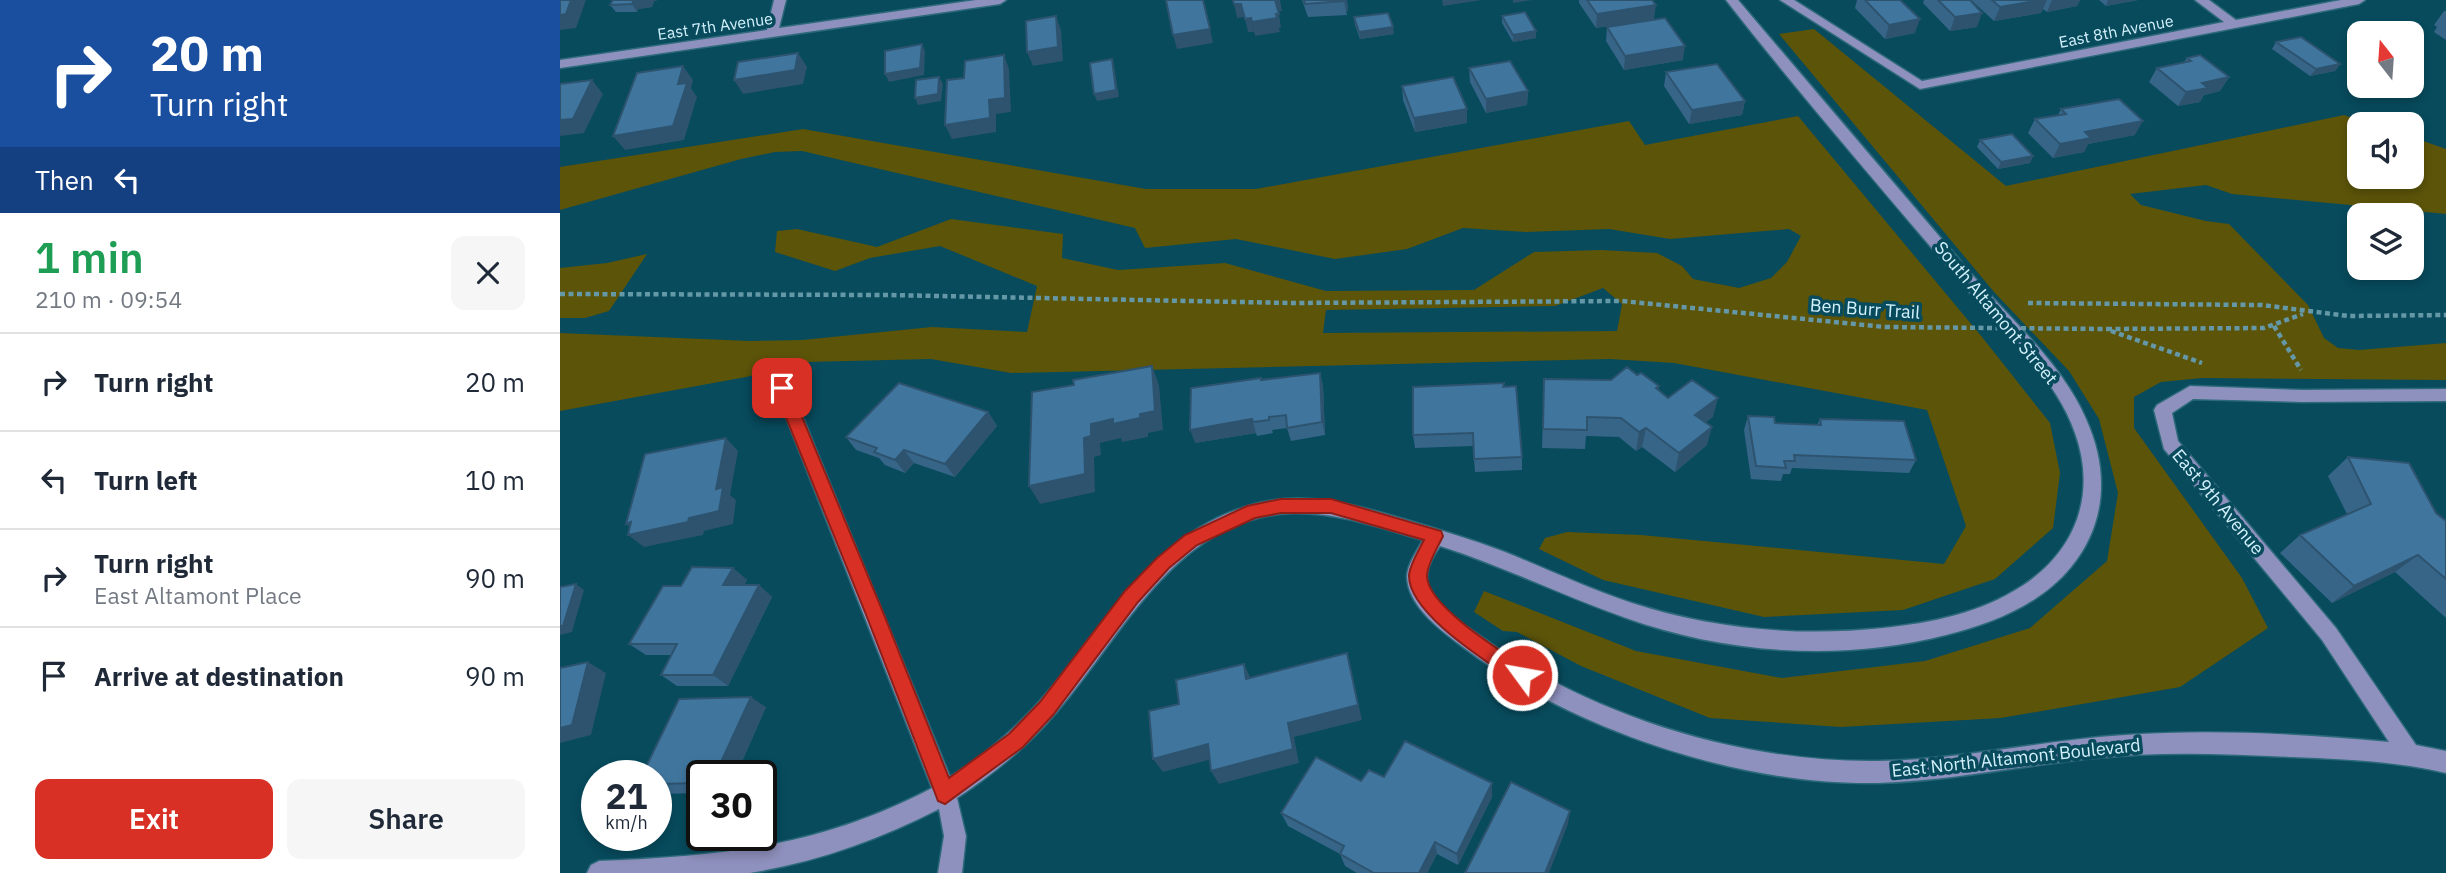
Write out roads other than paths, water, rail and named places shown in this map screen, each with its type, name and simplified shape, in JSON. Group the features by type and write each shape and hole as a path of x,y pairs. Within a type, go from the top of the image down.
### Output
{"street":[{"path":"772,34 780,0"},
{"name":"East 7th Avenue","path":"560,64 1000,0"},
{"name":"South Altamont Street","path":"1435,536 1510,562 1640,615 1732,635 1785,641 1875,639 1928,631 1971,619 2006,606 2046,580 2072,553 2093,511 2095,490 2084,432 2072,407 2038,358 1987,303 1732,0"},
{"name":"East 8th Avenue","path":"1786,0 1920,85 2359,0"},
{"path":"2201,0 2234,24"},
{"path":"775,369 796,428 876,617 945,793 955,836 950,873"},
{"name":"East 9th Avenue","path":"2408,752 2329,634 2170,444 2163,410 2190,393 2446,395"},
{"path":"599,873 730,865 808,850 854,836 945,793 1016,741 1046,709 1131,597 1163,563 1191,540 1252,511 1308,504 1349,510 1435,536"},
{"name":"East North Altamont Boulevard","path":"1435,536 1418,573 1419,590 1436,611 1483,651 1522,675 1628,725 1683,744 1749,760 1812,769 1875,772 1949,768 2073,749 2206,741 2408,752 2446,762"}]}
